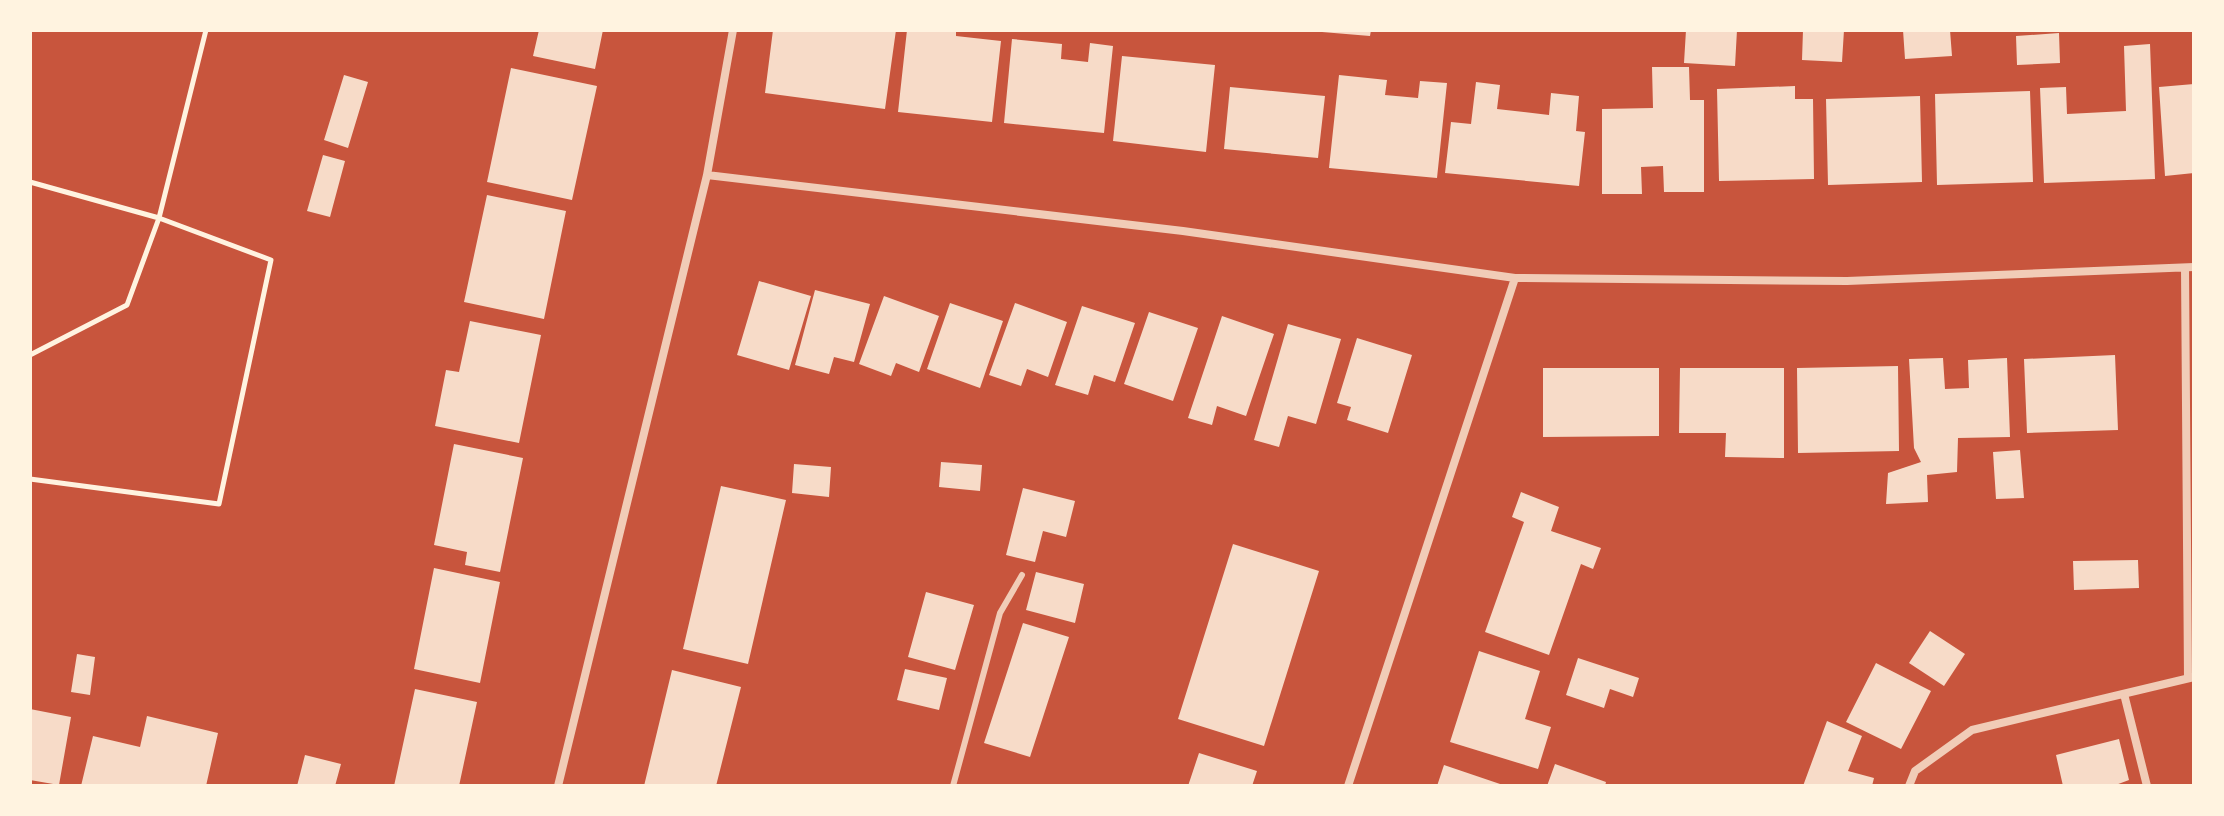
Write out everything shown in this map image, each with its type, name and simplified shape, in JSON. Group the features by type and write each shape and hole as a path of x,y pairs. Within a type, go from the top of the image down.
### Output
{"street":[{"path":"558,786 707,175 733,30"},
{"path":"707,175 1183,231 1515,278 1847,281 2190,268 2191,678 1972,730 1915,771 1909,786"},
{"path":"1348,786 1515,278"},
{"path":"2124,694 2147,786"}],"lane":[{"path":"953,786 1000,613 1022,575"}],"path":[{"path":"30,355 127,305 159,218 206,30"},
{"path":"30,182 159,218 271,260 219,504 30,479"}],"building":[{"path":"539,30 603,30 595,69 533,56"},
{"path":"773,30 896,30 885,109 765,93"},
{"path":"907,30 956,30 956,36 1001,41 992,122 898,112"},
{"path":"1322,30 1371,30 1370,36"},
{"path":"1686,30 1737,30 1735,66 1684,63"},
{"path":"1803,30 1844,30 1842,62 1802,60"},
{"path":"1903,30 1950,30 1952,56 1905,59"},
{"path":"2059,33 2060,63 2017,65 2016,36"},
{"path":"1012,39 1062,44 1061,59 1088,62 1090,43 1113,46 1104,133 1004,123"},
{"path":"2150,44 2155,179 2044,183 2040,88 2066,87 2067,114 2126,111 2124,46"},
{"path":"1122,56 1215,65 1206,152 1113,141"},
{"path":"1652,67 1689,67 1690,100 1704,100 1704,192 1664,192 1663,166 1641,167 1642,194 1602,194 1602,109 1653,108"},
{"path":"511,68 597,86 572,200 487,182"},
{"path":"344,75 368,82 348,148 324,140"},
{"path":"1339,75 1387,80 1385,95 1418,98 1420,81 1447,83 1437,178 1329,168"},
{"path":"1476,82 1500,85 1497,109 1549,115 1551,93 1579,96 1576,131 1585,132 1579,186 1445,173 1451,122 1471,124"},
{"path":"2194,84 2194,173 2165,176 2159,87"},
{"path":"1795,86 1795,99 1813,99 1814,179 1719,181 1717,89"},
{"path":"1230,87 1325,96 1318,158 1224,149"},
{"path":"2030,91 2033,182 1937,185 1935,94"},
{"path":"1920,96 1922,182 1828,185 1826,99"},
{"path":"323,155 345,161 330,217 307,211"},
{"path":"487,195 566,211 544,319 464,302"},
{"path":"759,281 811,296 789,370 737,355"},
{"path":"815,290 870,304 854,362 834,357 829,374 795,365"},
{"path":"884,296 939,316 919,372 896,363 891,376 859,364"},
{"path":"950,303 1003,321 980,388 927,369"},
{"path":"1015,303 1067,322 1048,377 1027,369 1021,386 989,375"},
{"path":"1082,306 1135,323 1115,382 1094,375 1088,395 1055,385"},
{"path":"1149,312 1198,328 1173,401 1124,384"},
{"path":"1222,316 1274,334 1246,416 1217,406 1212,425 1188,418"},
{"path":"470,321 541,335 519,443 435,426 446,370 459,372"},
{"path":"1288,324 1341,339 1316,424 1288,416 1279,447 1254,440"},
{"path":"1357,338 1412,355 1388,433 1347,420 1351,407 1337,403"},
{"path":"2115,355 2118,430 2027,433 2024,359"},
{"path":"1943,358 1945,389 1969,388 1968,360 2007,358 2010,437 1958,438 1957,472 1927,475 1928,502 1886,504 1888,473 1921,462 1914,448 1909,359"},
{"path":"1898,366 1899,451 1798,453 1797,368"},
{"path":"1543,368 1659,368 1659,436 1543,437"},
{"path":"1680,368 1784,368 1784,458 1725,457 1726,433 1679,433"},
{"path":"454,444 523,458 500,572 465,565 467,552 434,545"},
{"path":"2020,450 2024,498 1996,499 1993,452"},
{"path":"941,462 982,465 980,491 939,487"},
{"path":"794,464 831,467 829,497 792,493"},
{"path":"721,486 786,500 748,664 683,649"},
{"path":"1023,488 1075,501 1066,537 1043,531 1035,562 1006,555"},
{"path":"1521,492 1559,507 1551,531 1601,548 1593,569 1581,564 1549,655 1485,632 1524,522 1512,517"},
{"path":"1233,544 1319,571 1264,746 1178,719"},
{"path":"2138,560 2139,588 2074,590 2073,561"},
{"path":"434,568 500,582 480,683 414,669"},
{"path":"1036,572 1084,584 1075,623 1026,610"},
{"path":"926,592 974,605 955,670 908,657"},
{"path":"1023,623 1069,637 1030,757 984,743"},
{"path":"1930,631 1965,654 1944,686 1909,663"},
{"path":"1479,651 1540,671 1525,719 1551,727 1538,769 1450,742"},
{"path":"77,654 95,657 90,695 71,692"},
{"path":"1578,658 1639,678 1633,697 1610,689 1604,708 1566,695"},
{"path":"1876,663 1931,691 1901,749 1846,722"},
{"path":"905,669 947,678 939,710 897,700"},
{"path":"672,670 741,687 716,786 644,786"},
{"path":"415,689 477,702 459,786 394,786"},
{"path":"30,709 71,717 59,785 30,780"},
{"path":"147,716 218,733 206,786 81,786 93,736 140,747"},
{"path":"1827,721 1862,736 1848,771 1874,778 1872,786 1803,786"},
{"path":"2119,739 2129,780 2113,786 2063,786 2056,755"},
{"path":"1199,753 1257,771 1252,786 1188,786"},
{"path":"305,755 341,764 335,786 297,786"},
{"path":"1555,764 1606,782 1605,786 1547,786"},
{"path":"1444,765 1503,785 1503,786 1437,786"}]}
